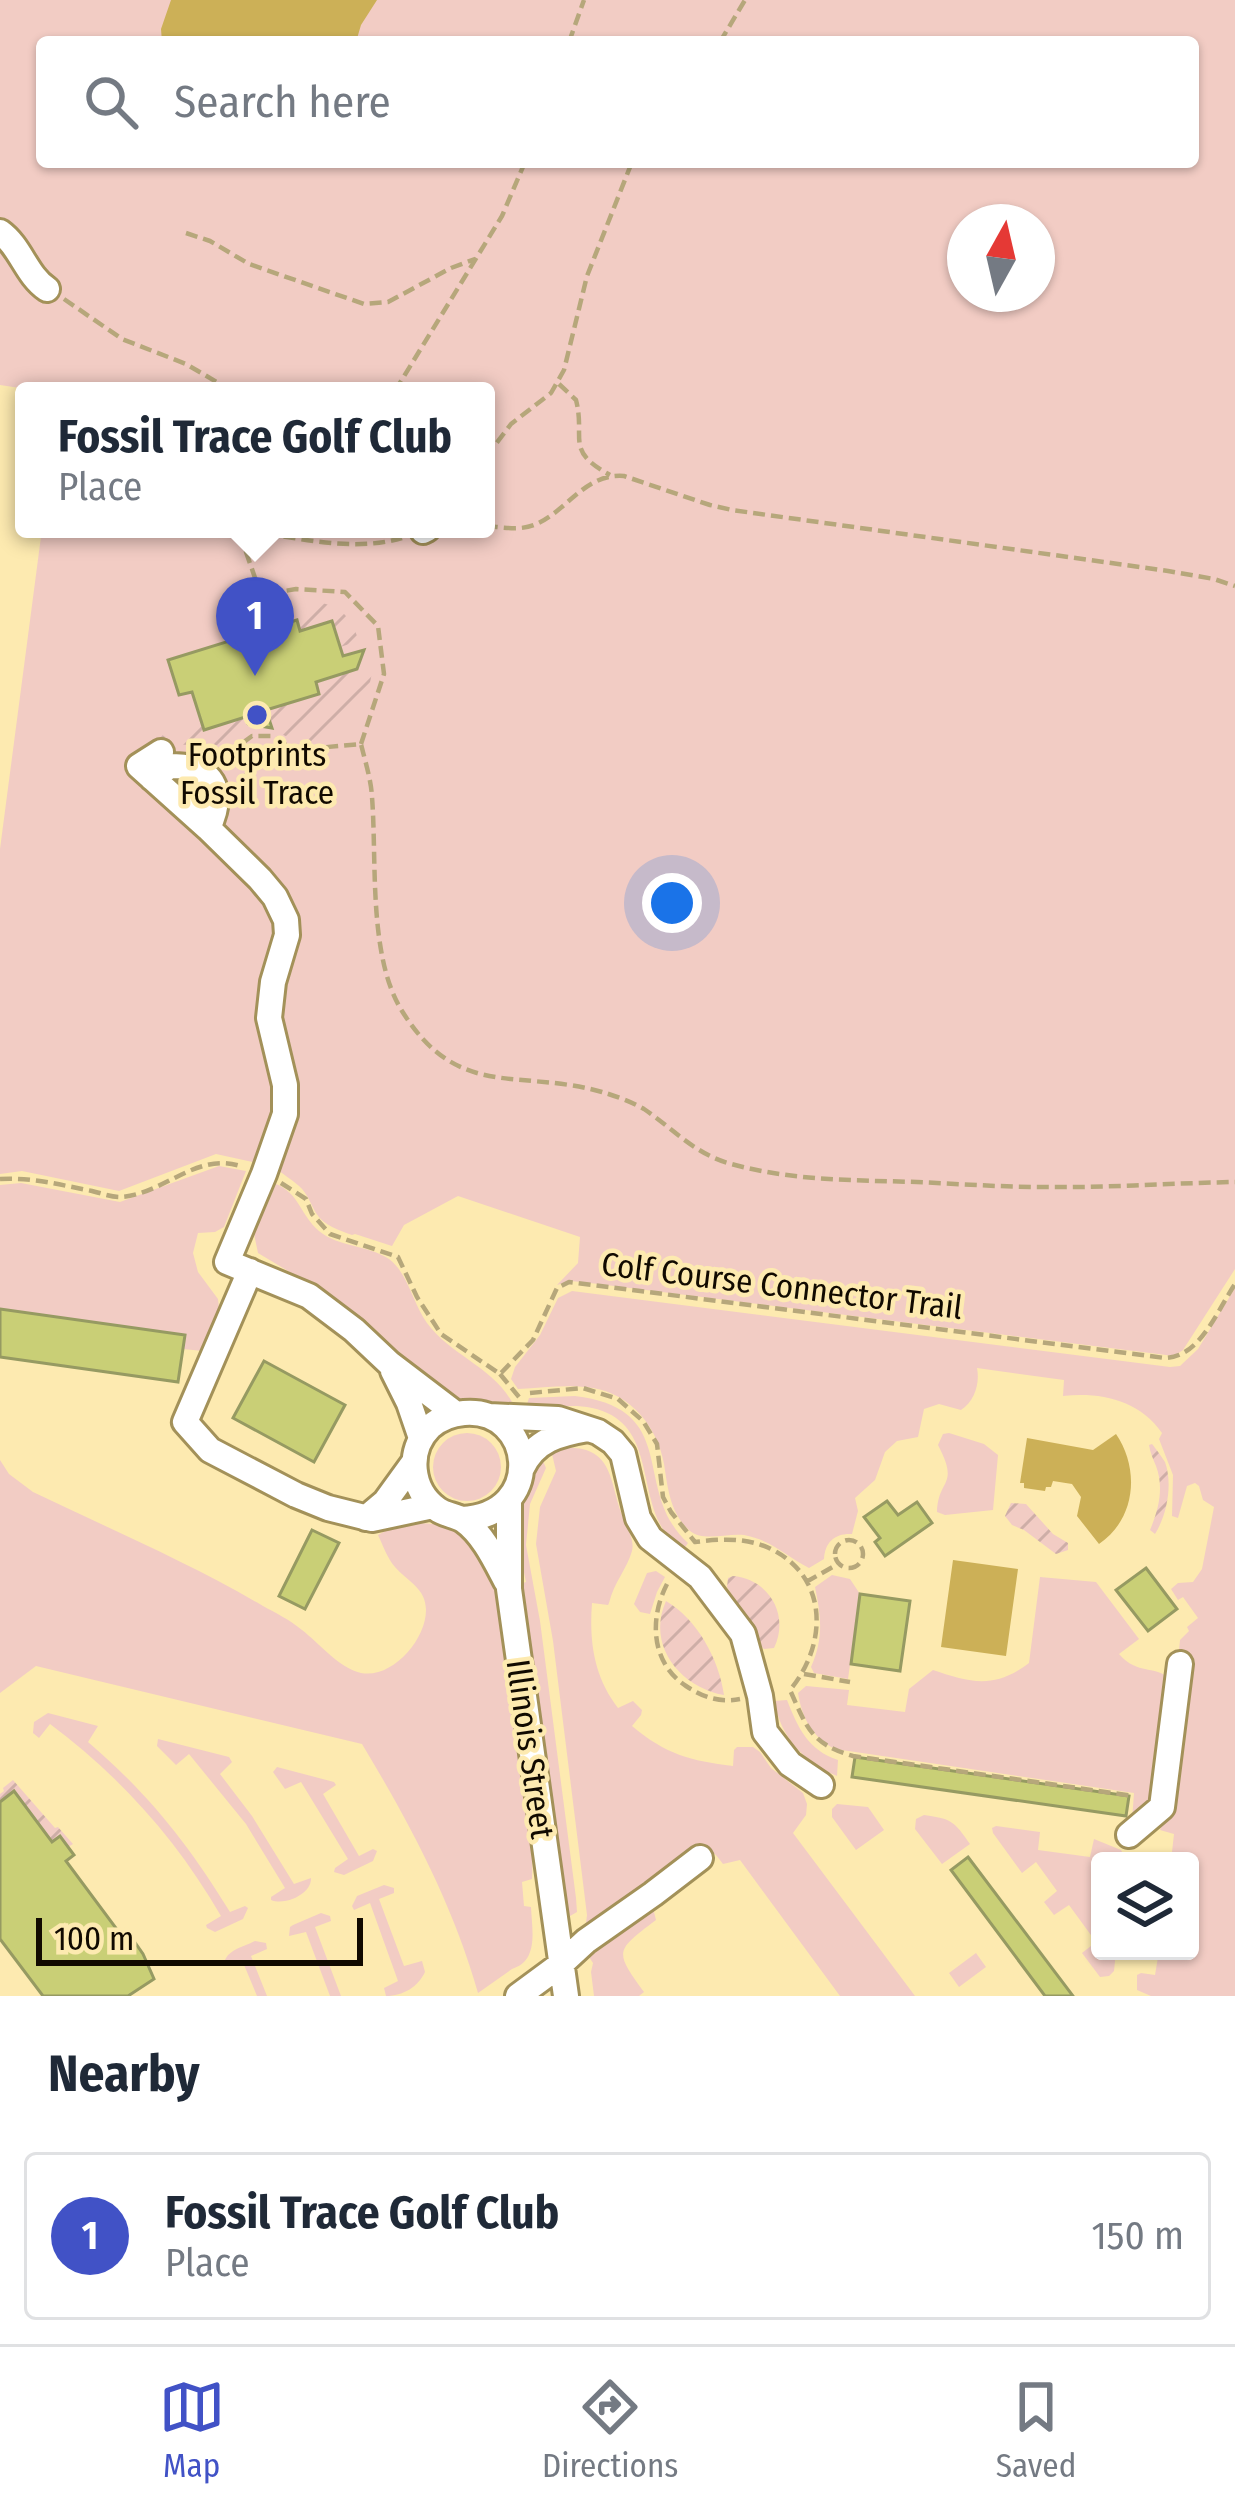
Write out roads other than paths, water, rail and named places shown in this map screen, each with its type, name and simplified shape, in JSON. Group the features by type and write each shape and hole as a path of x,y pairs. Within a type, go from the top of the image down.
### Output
{"street":[{"path":"0,232 47,289"},
{"path":"161,752 139,766 275,897 287,935 273,982 269,1018 285,1085 285,1114 185,1422 210,1450 328,1508 372,1519 433,1507"},
{"path":"152,778 170,766 202,771 210,778 216,811 208,828"},
{"path":"238,1266 309,1296 455,1414"},
{"path":"389,1363 409,1402 418,1450 416,1479 422,1494 446,1515 479,1519 495,1512 518,1486 532,1449 554,1437 590,1429"},
{"path":"366,1518 385,1502 430,1427 455,1414 559,1419 604,1436 622,1454 638,1518 650,1538 700,1577 743,1634 765,1732 790,1764 820,1785"},
{"path":"489,1417 513,1436 522,1468"},
{"name":"Illinois Street","path":"509,1501 509,1589 566,1996"},
{"path":"462,1519 488,1546 509,1589"},
{"path":"1129,1835 1162,1808 1180,1664"},
{"path":"518,1996 700,1858"}],"place":[{"name":"Fossil Trace Golf Club","path":"255,676"},
{"name":"Footprints Fossil Trace","path":"257,715"}]}
